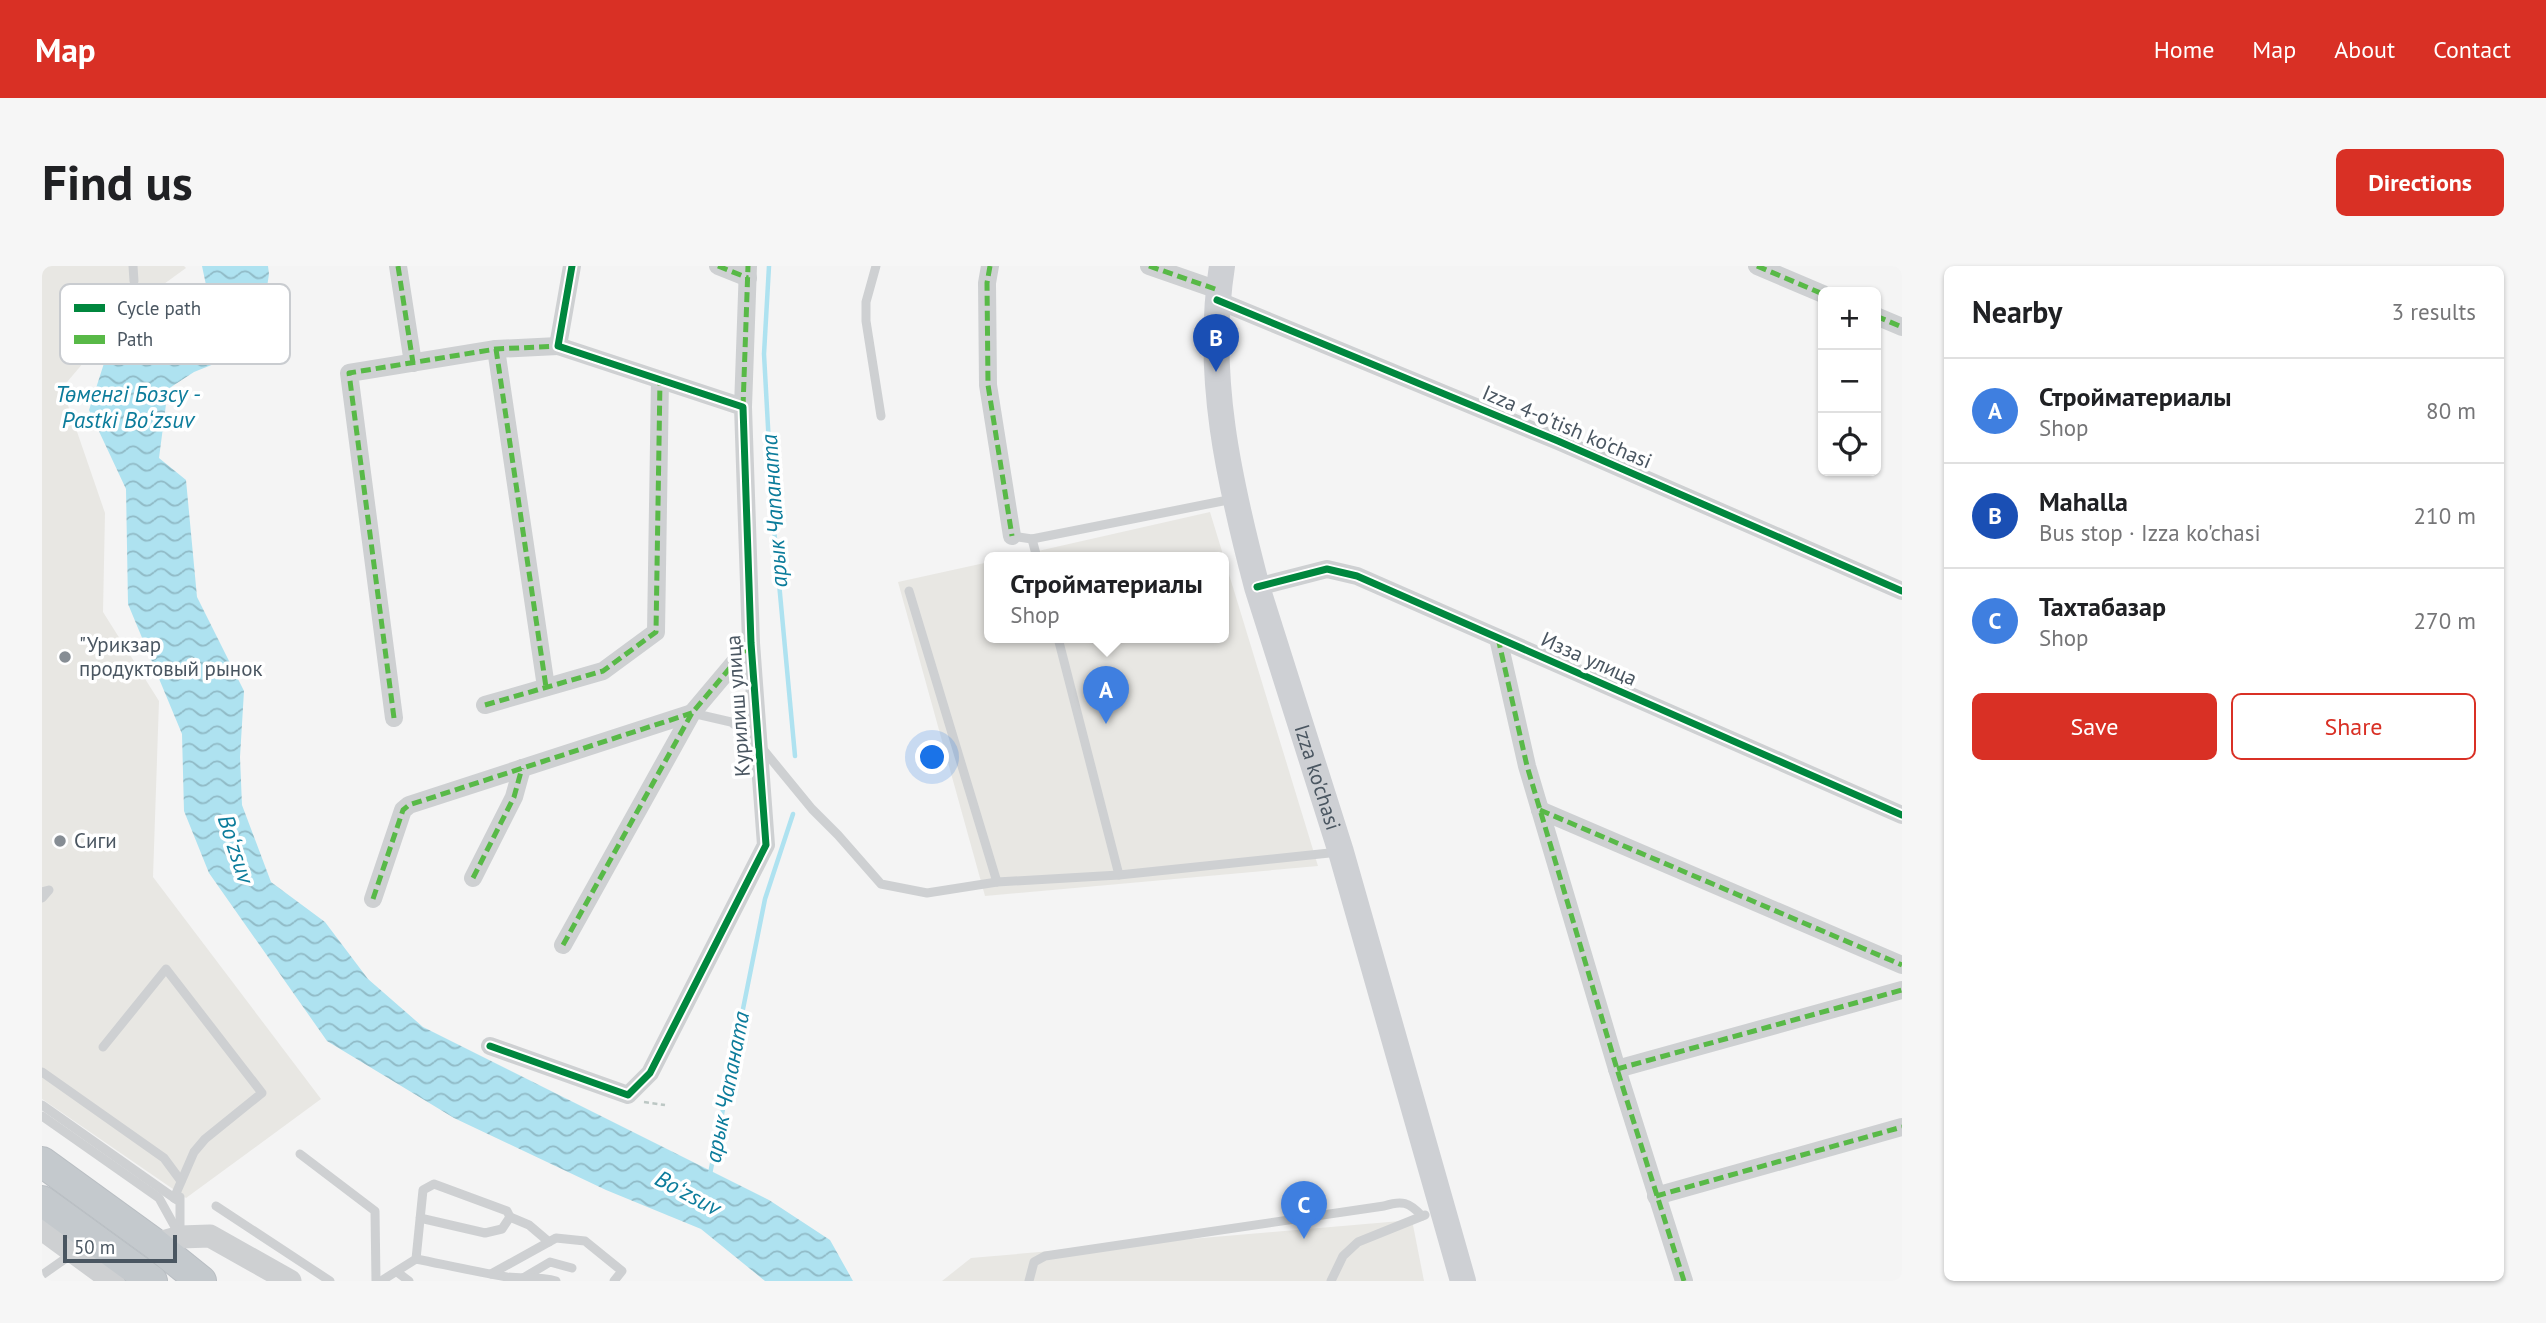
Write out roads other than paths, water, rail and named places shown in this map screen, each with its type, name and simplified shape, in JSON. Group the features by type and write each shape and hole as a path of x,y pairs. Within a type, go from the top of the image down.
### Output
{"highway":[{"path":"42,1162 184,1258"},
{"path":"42,1201 152,1281"}],"main road":[{"name":"Izza ko'chasi","path":"1219,285 1218,400 1235,498 1257,587 1341,852 1432,1212 1463,1281"}],"street":[{"path":"398,266 413,363"},
{"path":"558,346 572,266"},
{"path":"718,266 748,272"},
{"path":"990,266 987,284 988,385 1012,536"},
{"name":"Izza 4-o'tish ko'chasi","path":"1149,266 1219,285 1558,441 1902,592"},
{"path":"1757,266 1818,292"},
{"name":"Курилиш улица","path":"490,1046 628,1094 650,1073 766,845 751,643 743,407 748,272"},
{"path":"1881,318 1902,327"},
{"path":"394,718 349,373 496,349 558,346 743,407"},
{"path":"496,349 546,687"},
{"path":"485,705 603,671 656,632 660,380"},
{"name":"Изза улица","path":"1257,587 1327,569 1357,576 1902,815"},
{"path":"1498,638 1527,766 1617,1069 1684,1281"},
{"name":"Курилиш улица","path":"562,945 692,713 751,643"},
{"path":"373,899 403,810 409,805 692,713"},
{"path":"473,878 514,797 522,768"},
{"path":"1540,810 1902,965"},
{"path":"1617,1069 1902,990"},
{"path":"1656,1196 1902,1127"},
{"path":"42,1229 113,1281"},
{"path":"184,1258 210,1236 290,1281"}],"lane":[{"path":"133,266 134,281"},
{"path":"876,266 866,302 866,321 881,416"},
{"path":"1012,536 1032,539 1235,498"},
{"path":"1032,539 1035,552"},
{"path":"909,591 997,882"},
{"path":"1059,643 1119,875"},
{"path":"692,713 731,723 757,742 776,768 881,884 927,893 997,882 1119,875 1341,852"},
{"path":"42,892 49,890 42,898"},
{"path":"103,1047 166,969 262,1093 205,1139 194,1152 176,1199 184,1258"},
{"path":"42,1072 164,1158 181,1181"},
{"path":"42,1105 176,1199"},
{"path":"42,1116 159,1198 184,1258"},
{"path":"176,1199 205,1139"},
{"path":"300,1154 375,1211 379,1281 416,1259 523,1280 544,1277 556,1281"},
{"path":"416,1259 423,1190 434,1184 507,1211 510,1217 530,1225 549,1242"},
{"path":"1029,1281 1031,1268 1038,1258 1072,1251 1384,1206 1400,1201 1432,1212"},
{"path":"216,1206 330,1281"},
{"path":"1333,1280 1343,1256 1358,1242 1432,1212"},
{"path":"420,1218 485,1233 502,1229 510,1217"},
{"path":"491,1274 556,1238 586,1241 622,1271 614,1281"},
{"path":"42,1275 75,1252"},
{"path":"523,1280 550,1262 572,1268"},
{"path":"397,1272 409,1281"}],"water":[{"name":"Төменгі Бозсу - Pastki Boʻzsuv","path":"202,266 268,266 267,284 206,284"},
{"name":"Төменгі Бозсу - Pastki Boʻzsuv","path":"104,364 214,364 194,372 168,389 159,458 186,480 197,597 244,691 240,757 242,805 271,882 325,922 368,979 423,1027 769,1200 830,1240 853,1281 765,1281 701,1229 606,1190 454,1118 327,1041 209,873 184,811 182,734 128,604 126,489 89,410"}],"waterway":[{"name":"арык Чапаната","path":"769,266 764,354 773,518 795,756"},
{"name":"арык Чапаната","path":"710,1174 765,899 793,814"}],"place":[{"name":"Mahalla","path":"1216,372"},
{"name":"\"Урикзар продуктовый рынок","path":"65,657"},
{"name":"Стройматериалы","path":"1106,724"},
{"name":"Сиги","path":"60,841"},
{"name":"Тахтабазар","path":"1304,1239"}],"water label":[{"name":"Boʻzsuv","path":"236,849"},
{"name":"Boʻzsuv","path":"688,1193"}]}
